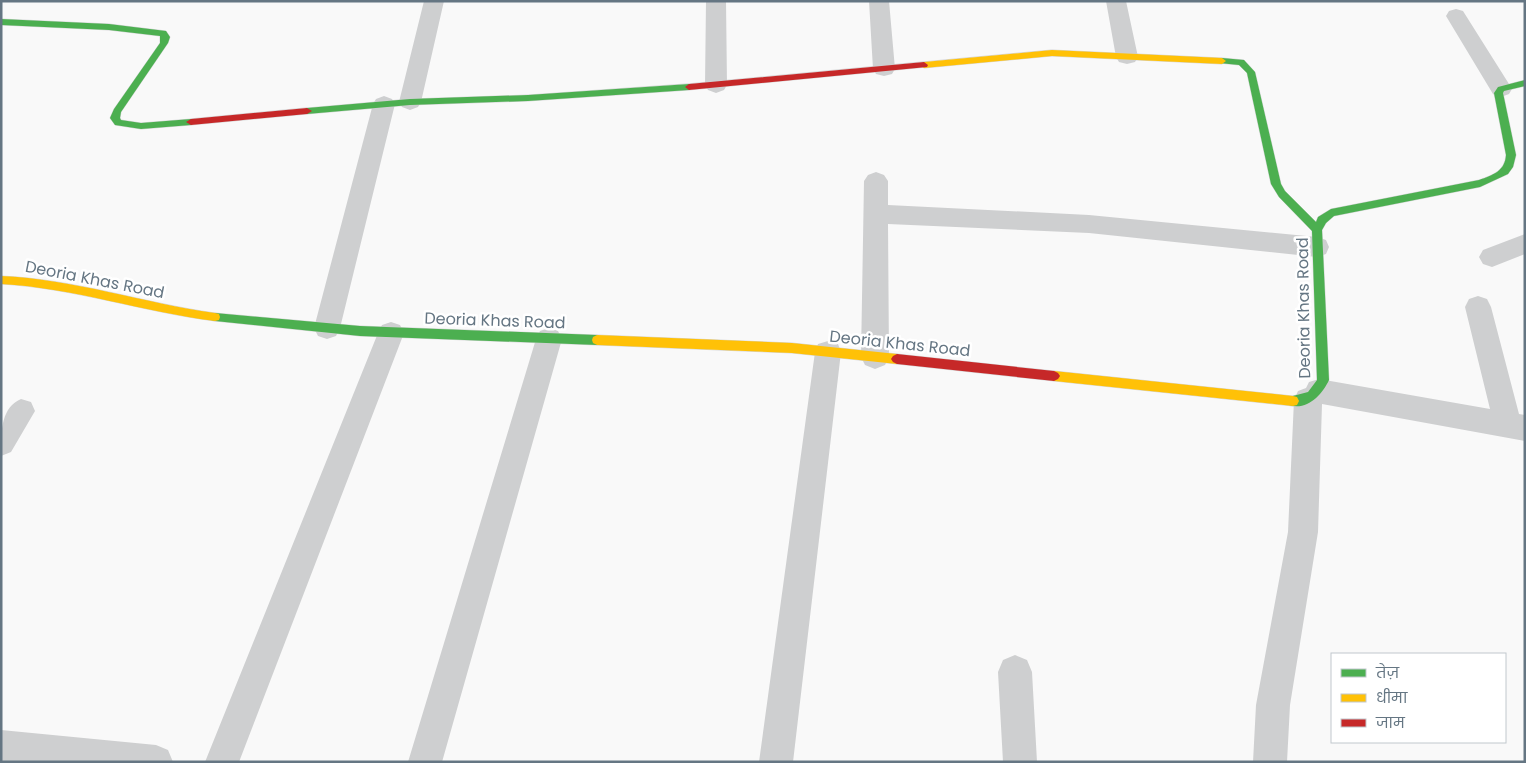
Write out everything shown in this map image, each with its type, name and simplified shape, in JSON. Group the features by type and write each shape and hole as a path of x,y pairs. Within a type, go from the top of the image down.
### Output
{"street":[{"path":"410,102 434,1"},
{"path":"716,1 716,85"},
{"path":"879,1 884,69"},
{"path":"1116,1 1127,57"},
{"path":"1456,16 1501,89 1525,83"},
{"path":"1,22 109,27 163,33 166,37 164,43 117,111 115,118 118,123 141,126 410,102 537,98 716,85 1052,53 1241,62 1248,66 1251,72 1276,184 1317,238"},
{"name":"Deoria Khas Road","path":"1,280 22,280 90,291 194,315 327,328 391,333 792,348 1290,401 1313,396 1323,380 1317,238 1322,220 1331,214 1496,178 1508,170 1512,164 1519,161 1498,98 1501,89"},
{"path":"327,328 384,104"},
{"path":"875,357 876,180"},
{"path":"876,214 1089,224 1317,238"},
{"path":"1492,257 1525,244"},
{"path":"1270,762 1273,705 1303,532 1313,396 1516,427 1478,307"},
{"path":"222,762 391,333"},
{"path":"425,762 549,339"},
{"path":"776,762 828,352"},
{"path":"1,442 21,411"},
{"path":"1015,672 1020,762"},
{"path":"1,747 110,760 156,762"}],"traffic: fast":[{"path":"1,22 109,27 163,33 166,37 164,43 117,111 115,118 118,123 141,126 191,122"},
{"path":"1222,61 1241,62 1251,72 1276,184 1282,194 1317,230"},
{"path":"1293,401 1312,396 1323,380 1317,230 1322,220 1331,213 1480,183 1505,172 1511,162 1511,155 1498,93 1501,89 1525,83"},
{"path":"307,111 410,102 528,98 689,87"},
{"path":"215,317 360,331 597,340"}],"traffic: slow":[{"path":"924,65 1052,53 1222,61"},
{"path":"1,280 55,285 161,308 215,317"},
{"path":"597,340 792,348 897,359"},
{"path":"1054,376 1293,401"}],"traffic: jam":[{"path":"689,87 924,65"},
{"path":"191,122 307,111"},
{"path":"897,359 1054,376"}]}
